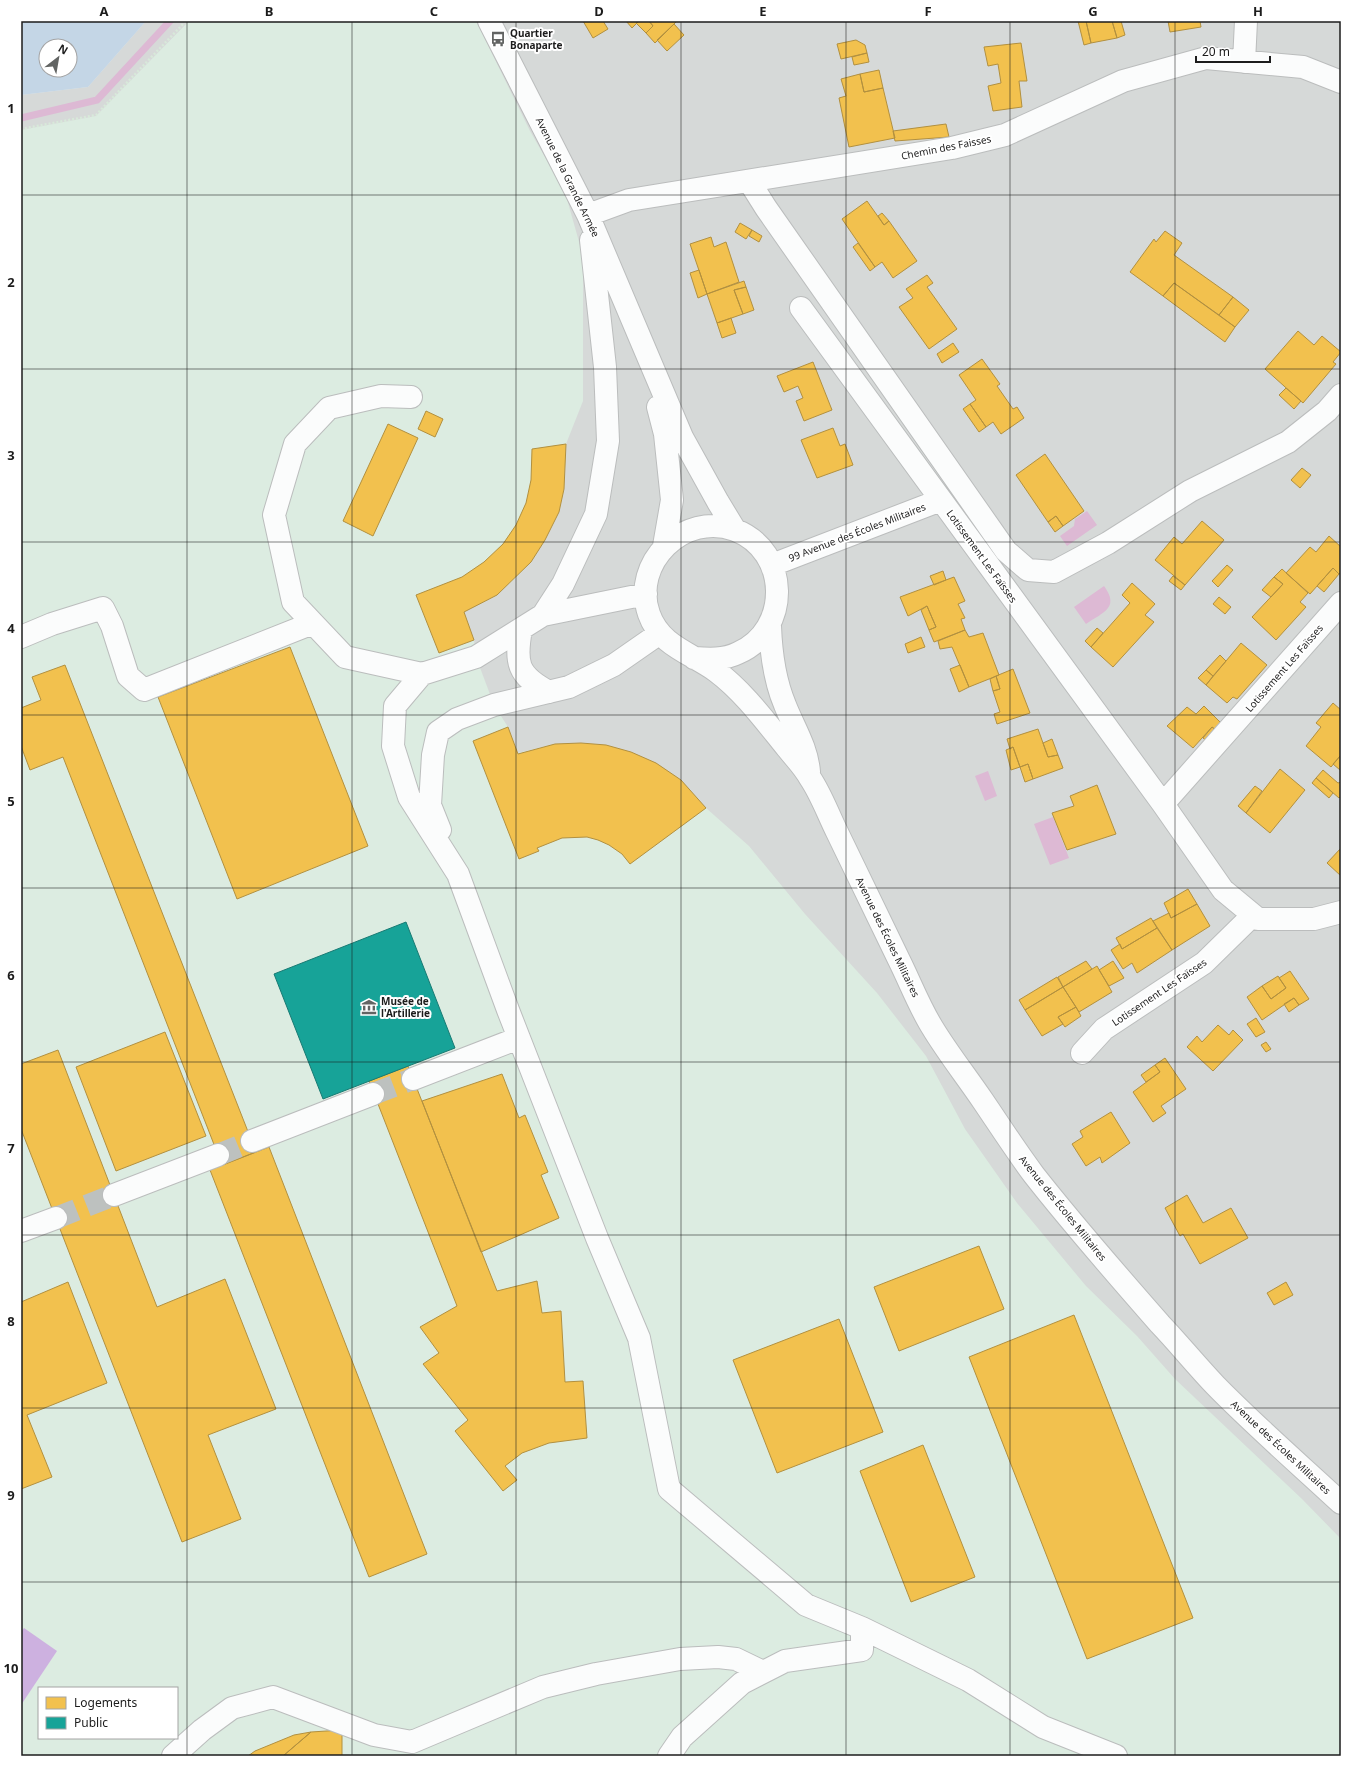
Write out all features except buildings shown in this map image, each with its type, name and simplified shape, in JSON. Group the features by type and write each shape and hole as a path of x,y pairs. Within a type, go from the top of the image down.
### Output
{"street":[{"name":"Avenue de la Grande Armée","path":"490,21 588,215 682,437 735,530"},
{"path":"1244,62 1246,21"},
{"name":"Chemin des Faisses","path":"588,215 629,200 959,146 1005,135 1123,81 1206,58 1302,67 1341,82"},
{"path":"749,181 770,215 1006,551 1028,570 1054,572 1108,543 1190,491 1288,442 1327,411 1341,395"},
{"path":"543,615 563,584 596,514 608,441 605,367 588,215"},
{"name":"Lotissement Les Faïsses","path":"801,308 1163,804 1223,890 1258,919 1314,919 1341,912"},
{"name":"Avenue de la Grande Armée","path":"639,336 664,430 672,500 664,546"},
{"path":"411,397 381,396 329,408 295,444 274,515 293,602 345,658 422,674 476,657 543,615 646,594"},
{"name":"99 Avenue des Écoles Militaires","path":"772,565 941,500"},
{"path":"716,526 735,530 750,538 763,550 772,565 778,585 777,606 770,626 756,643 737,654 716,659 694,658 675,648 660,634 649,615 646,594 647,576 654,560 664,546 679,534 697,528 716,526"},
{"name":"Lotissement Les Faïsses","path":"1163,804 1341,604"},
{"path":"21,637 52,624 103,608 112,626 128,676 144,690 313,623"},
{"name":"Avenue des Écoles Militaires","path":"770,626 774,674 784,704 802,741 808,760 810,777"},
{"path":"521,629 517,651 521,670 533,684 549,692"},
{"path":"660,634 614,665 569,687 494,705 457,719 438,732 432,755 430,805 458,874 519,1038 597,1238 639,1338 669,1489 806,1605 862,1628 968,1680 1043,1727 1116,1756"},
{"name":"Avenue des Écoles Militaires","path":"694,658 716,671 753,706 810,777 932,1026 1033,1173 1115,1272 1215,1385 1330,1484 1341,1503"},
{"path":"422,674 395,706 392,746 409,798 458,874"},
{"name":"Lotissement Les Faïsses","path":"1082,1053 1104,1029 1204,963 1253,915"},
{"path":"413,1079 519,1038"},
{"path":"252,1141 373,1094"},
{"path":"114,1195 218,1155"},
{"path":"21,1231 56,1218"},
{"path":"669,1756 682,1737 742,1683 785,1661 862,1650 862,1628"},
{"path":"173,1756 202,1730 232,1708 272,1697 374,1735 412,1742 543,1687 596,1674 680,1659 718,1657 736,1659 764,1672"}],"path":[{"path":"21,129 96,114 186,21"}],"shaded area":[{"path":"21,21 146,21 88,87 21,95"},
{"path":"146,21 1341,21 1341,1756 21,1756 21,95 88,87"},
{"path":"189,21 476,21 530,131 565,192 583,256 583,401 566,444 564,489 559,512 545,540 531,562 497,595 464,612 474,640 476,657 494,705 508,727 518,753 555,744 581,743 606,745 683,783 706,808 749,846 805,914 877,993 926,1056 965,1129 1017,1203 1086,1286 1137,1336 1175,1379 1302,1499 1341,1539 1341,1756 21,1756 21,130 96,116"},
{"path":"1087,511 1097,525 1067,546 1060,536 1074,526 1075,519"},
{"path":"1104,586 1109,593 1110,605 1103,613 1086,624 1074,607"},
{"path":"988,771 997,796 985,801 975,776"},
{"path":"1053,817 1069,858 1050,865 1034,824"},
{"path":"24,1628 57,1651 21,1705 21,1632"}],"waterway":[{"path":"21,118 97,100 170,21"}],"tunnel":[{"path":"373,1094 413,1079"},
{"path":"218,1155 252,1141"},
{"path":"56,1218 114,1195"}],"place":[{"name":"Quartier Bonaparte","path":"498,39"},
{"name":"Musée de l'Artillerie","path":"369,1007"}]}
